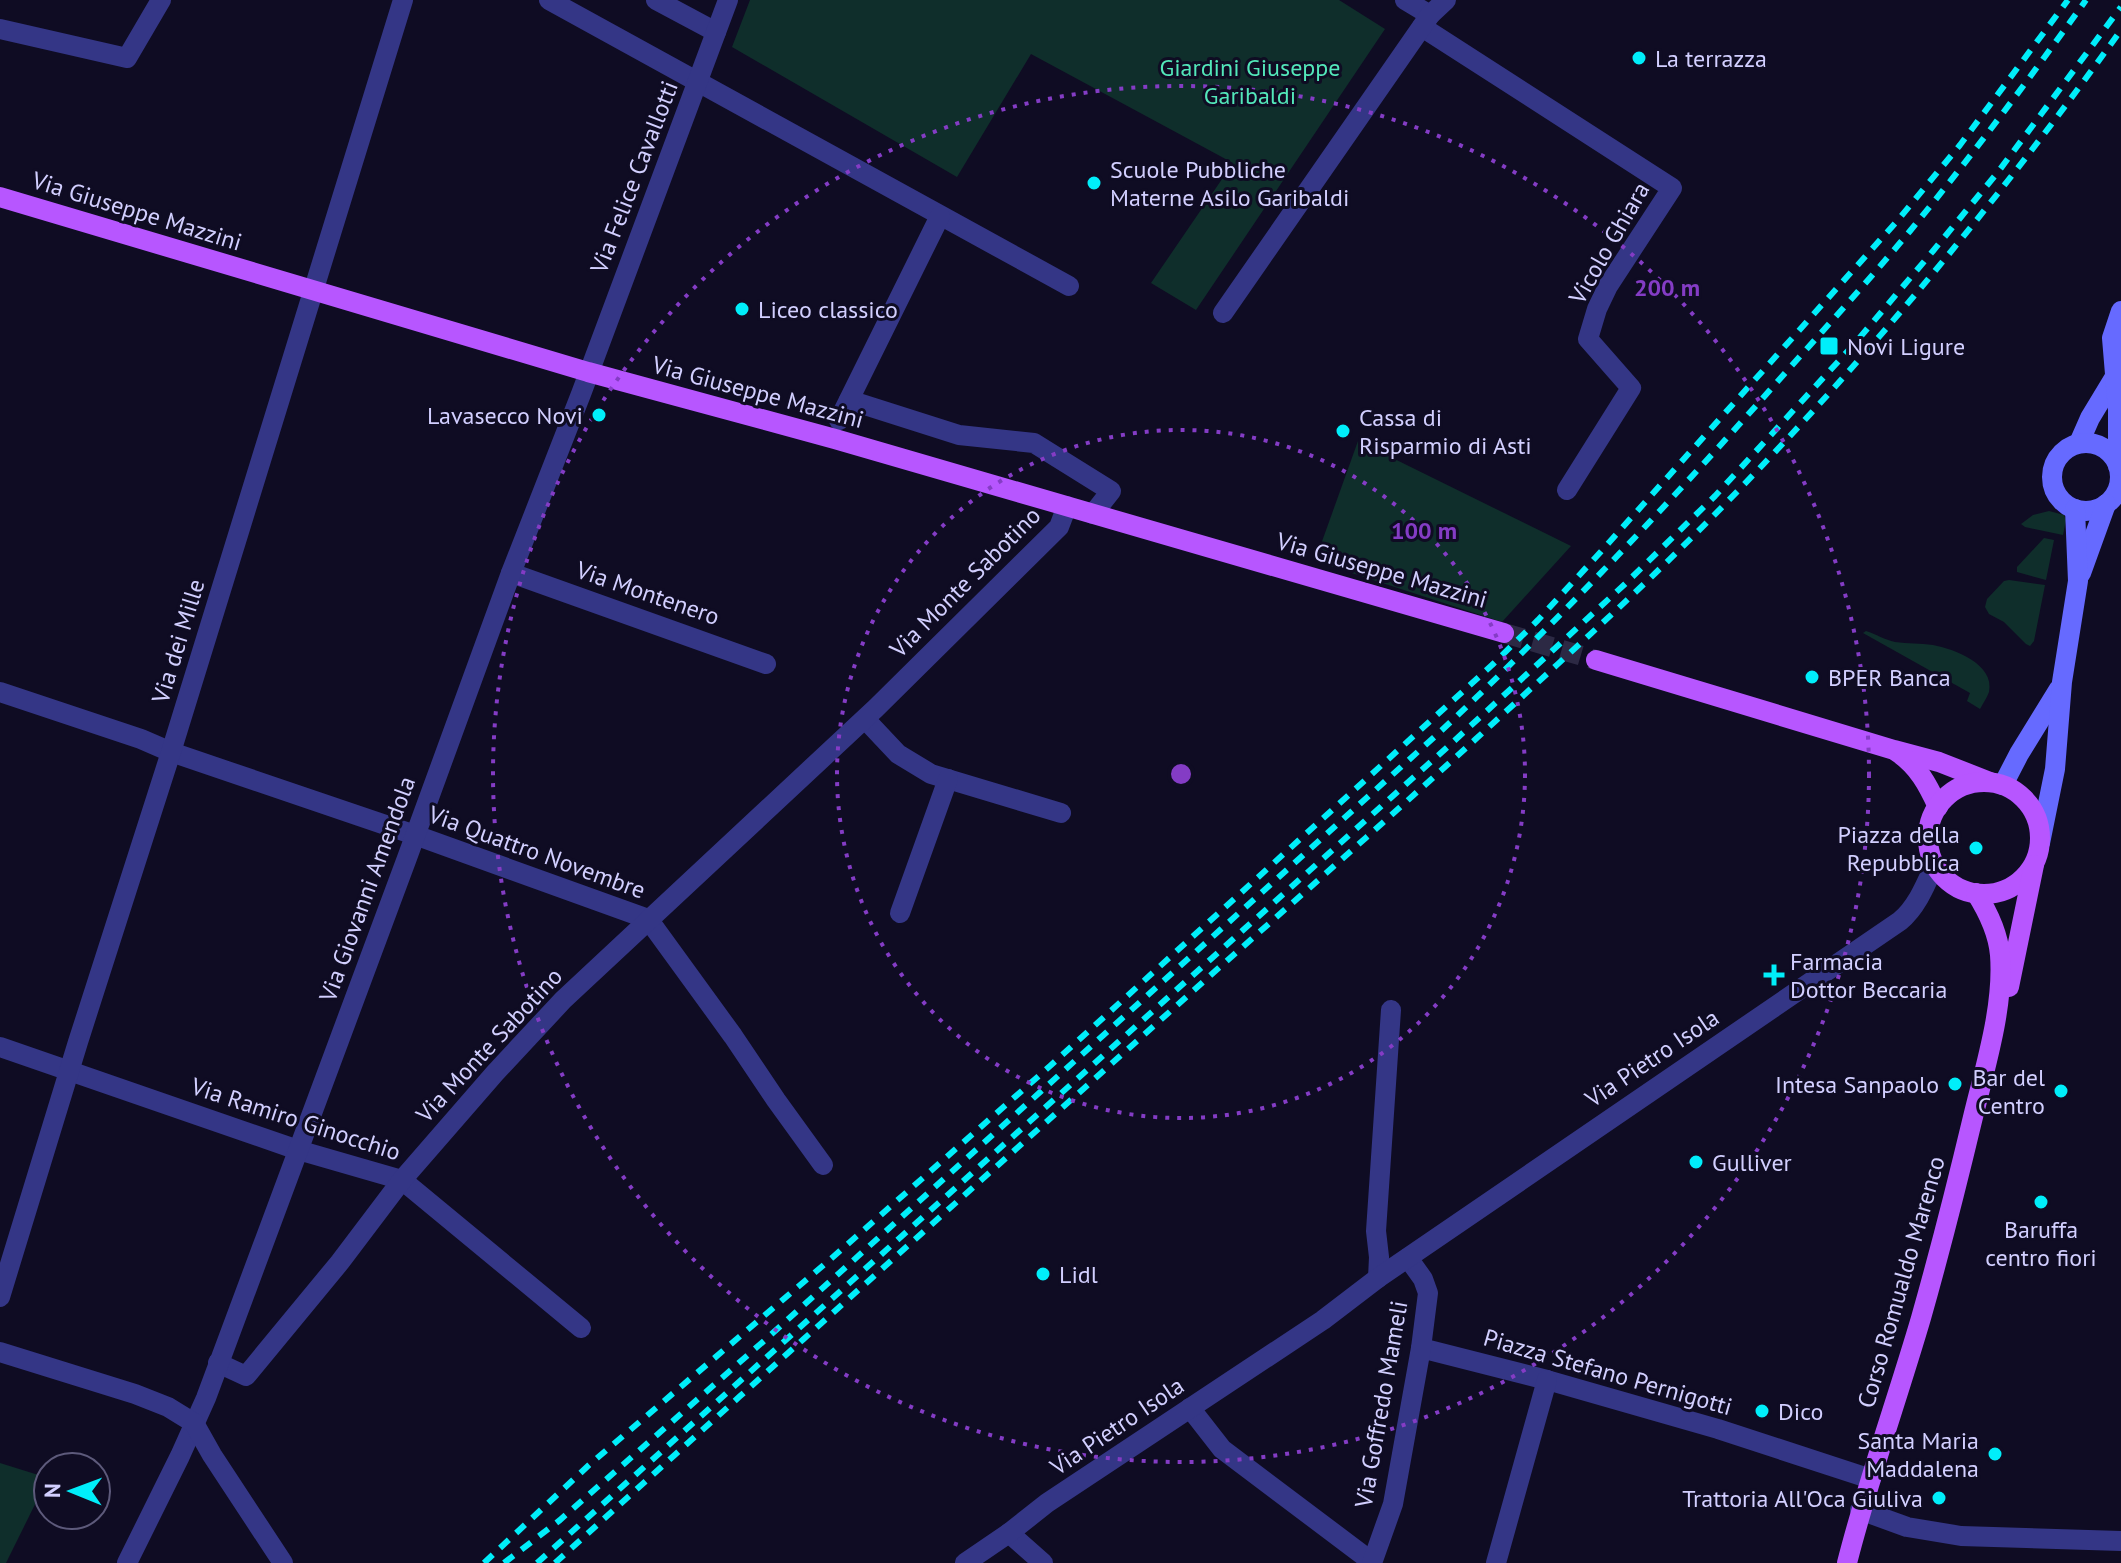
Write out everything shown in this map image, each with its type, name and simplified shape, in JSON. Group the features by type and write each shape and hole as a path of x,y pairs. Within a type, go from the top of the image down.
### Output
{"main road":[{"name":"Via Giuseppe Mazzini","path":"0,197 588,372 835,439 1504,633"},
{"path":"2118,466 2103,447 2079,443 2068,447 2054,464 2052,475 2056,494 2075,509 2091,511 2106,504 2118,487 2120,476 2118,376 2112,338 2121,311"},
{"path":"2079,443 2090,418 2118,376"},
{"name":"Corso Romualdo Marenco","path":"1987,1059 2004,1011 2055,769 2062,682 2078,581 2106,504"},
{"name":"Corso Romualdo Marenco","path":"2075,509 2078,581"},
{"path":"1596,660 1939,762 1996,784 2017,793 2035,815 2039,829 2038,851 2029,871 2005,890 1991,893 1963,890 1942,875 1935,864 1928,835 1931,820 1945,798 1966,785 1996,784"},
{"name":"Corso Romualdo Marenco","path":"1996,784 2019,754 2062,682"},
{"path":"1894,750 1922,775 1938,807"},
{"name":"Corso Romualdo Marenco","path":"1847,1563 1860,1510 1924,1306 1987,1059 1998,998 2000,955 1997,936 1976,893"}],"street":[{"path":"0,29 127,58 161,0"},
{"name":"Via dei Mille","path":"0,1297 403,0"},
{"path":"549,0 1069,286"},
{"path":"656,0 716,32"},
{"name":"Via Felice Cavallotti","path":"588,372 728,0"},
{"path":"1405,0 1426,21"},
{"path":"1223,313 1426,21 1446,0"},
{"name":"Vicolo Ghiara","path":"1426,21 1672,188 1608,286 1597,309 1588,339 1631,388 1567,490"},
{"path":"839,420 940,216"},
{"name":"Via Giovanni Amendola","path":"127,1563 194,1423 218,1363 588,372"},
{"path":"849,400 959,435 1034,443 1111,491 1093,514"},
{"name":"Via Monte Sabotino","path":"218,1363 246,1376 340,1262 402,1180 563,1000 865,719 1059,527 1067,506"},
{"name":"Via Montenero","path":"511,573 766,664"},
{"name":"Via Quattro Novembre","path":"0,692 648,919"},
{"path":"865,719 898,754 931,774 1061,813"},
{"path":"900,913 948,779"},
{"name":"Via Pietro Isola","path":"965,1563 1047,1503 1323,1320 1378,1278 1907,916 1935,864"},
{"path":"648,919 823,1165"},
{"path":"1378,1278 1376,1231 1391,1010"},
{"name":"Via Ramiro Ginocchio","path":"0,1047 298,1150 402,1180 581,1328"},
{"name":"Via Goffredo Mameli","path":"1372,1563 1393,1504 1428,1293 1423,1279 1408,1258"},
{"name":"Piazza Stefano Pernigotti","path":"1421,1348 1718,1429 1871,1479"},
{"path":"0,1352 135,1394 168,1407 194,1423 212,1455 284,1561"},
{"path":"1496,1563 1547,1380"},
{"path":"1190,1408 1222,1449 1372,1563"},
{"path":"1860,1510 1907,1527 1961,1536 2121,1541"},
{"path":"1009,1533 1043,1563"}],"green space":[{"name":"Giardini Giuseppe Garibaldi","path":"750,0 1339,0 1385,29 1196,310 1151,283 1233,163 1031,54 957,177 732,47"},
{"path":"1358,441 1571,546 1502,622 1315,561"},
{"path":"2049,511 2064,515 2063,535 2021,524 2033,515"},
{"path":"2044,538 2054,540 2046,580 2017,572 2017,567"},
{"path":"2004,581 2045,585 2034,641 2030,646 2004,622 1989,614 1985,607 1987,599"},
{"path":"1866,631 1895,642 1942,647 1971,660 1986,673 1989,682 1989,692 1980,709 1967,701 1970,693 1863,633"},
{"path":"0,1463 32,1473 32,1510 6,1563 0,1563"}],"tunnel":[{"path":"1504,633 1596,660"}],"railway":[{"path":"484,1563 589,1465 833,1257 1050,1066 1538,620 1898,220 1960,145 2068,0"},
{"path":"504,1563 560,1520 765,1340 1442,730 1527,648 1691,478 1876,271 1978,146 2086,0"},
{"path":"537,1563 1453,742 1625,584 1715,496 1856,342 1933,251 1998,172 2121,7"},
{"path":"555,1563 1450,763 1676,553 1778,448 1882,333 1981,215 2121,30"}],"place":[{"name":"La terrazza","path":"1639,58"},
{"name":"Scuole Pubbliche Materne Asilo Garibaldi","path":"1094,183"},
{"name":"Liceo classico","path":"742,309"},
{"name":"Novi Ligure","path":"1829,346"},
{"name":"Lavasecco Novi","path":"599,415"},
{"name":"Cassa di Risparmio di Asti","path":"1343,431"},
{"name":"BPER Banca","path":"1812,677"},
{"name":"Piazza della Repubblica","path":"1976,848"},
{"name":"Farmacia Dottor Beccaria","path":"1774,975"},
{"name":"Intesa Sanpaolo","path":"1955,1084"},
{"name":"Bar del Centro","path":"2061,1091"},
{"name":"Gulliver","path":"1696,1162"},
{"name":"Baruffa centro fiori","path":"2041,1202"},
{"name":"Lidl","path":"1043,1274"},
{"name":"Dico","path":"1762,1411"},
{"name":"Santa Maria Maddalena","path":"1995,1454"},
{"name":"Trattoria All'Oca Giuliva","path":"1939,1498"}]}
